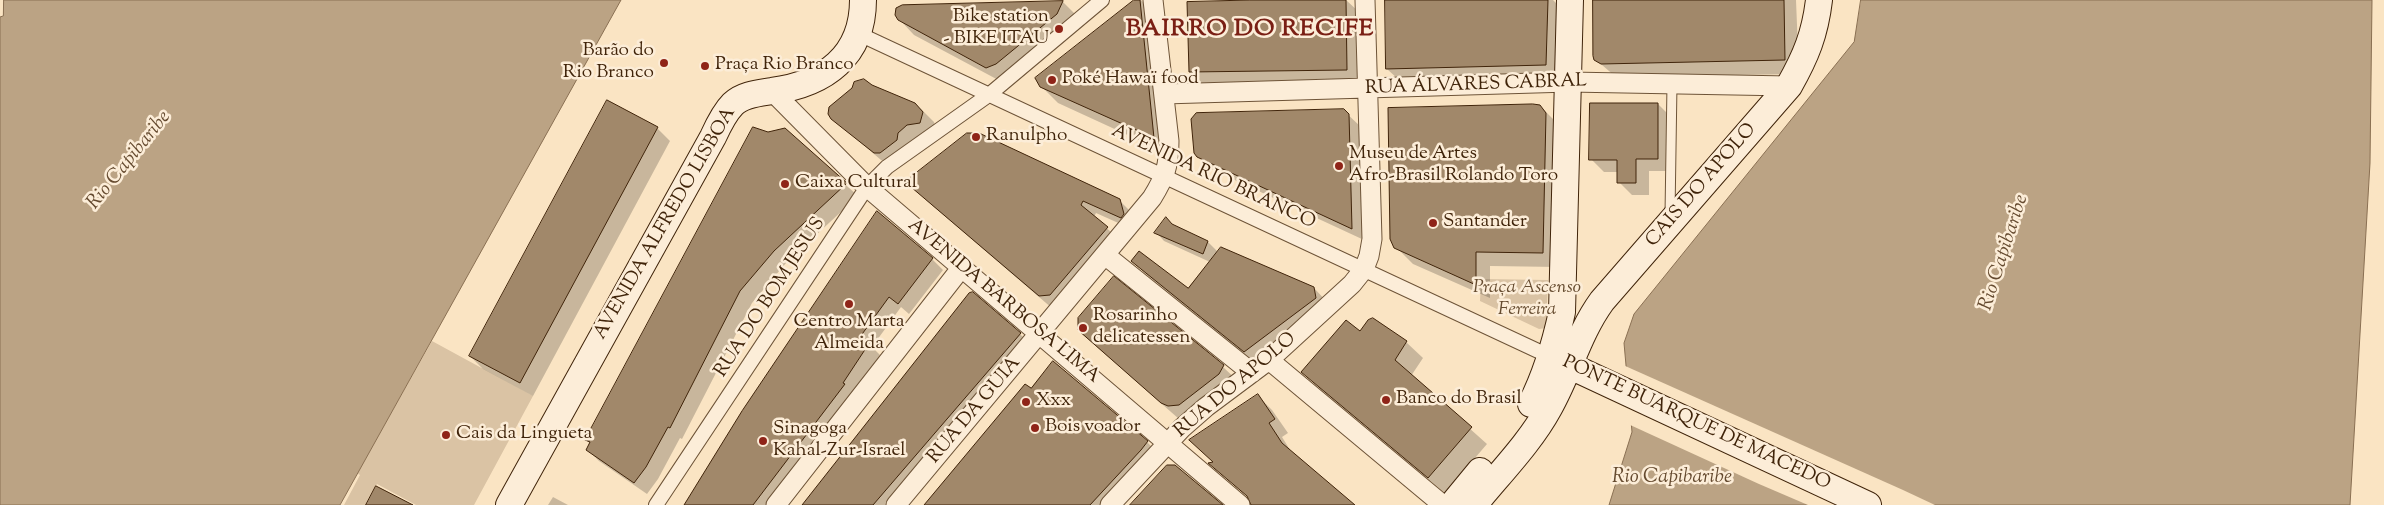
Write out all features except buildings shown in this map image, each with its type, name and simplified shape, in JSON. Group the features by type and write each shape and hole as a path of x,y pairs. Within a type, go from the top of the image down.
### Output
{"main road":[{"name":"AVENIDA ALFREDO LISBOA","path":"509,505 722,119 734,103 758,92 772,91 808,82 834,68 852,48 859,34 863,20 864,0"},
{"path":"1474,505 1546,415 1556,396 1563,298 1570,0"},
{"name":"CAIS DO APOLO","path":"1559,361 1592,315 1670,222 1789,86 1813,38 1820,0"},
{"path":"1452,505 1527,413 1540,387 1559,361"},
{"name":"PONTE BUARQUE DE MACEDO","path":"1559,361 1608,382 1868,505"}],"street":[{"name":"RUA DO BOM JESUS","path":"656,505 867,187 887,167 990,94 1102,0"},
{"path":"1153,0 1169,141 1169,160 1165,177"},
{"path":"1364,270 1372,239 1365,0"},
{"name":"AVENIDA RIO BRANCO","path":"859,34 1559,361"},
{"name":"RUA ÁLVARES CABRAL","path":"1164,94 1569,82 1789,86"},
{"name":"AVENIDA BARBOSA LIMA","path":"772,91 867,187 1240,505"},
{"name":"RUA DA GUIA","path":"896,505 1152,198 1165,177"},
{"path":"1105,254 1252,373"},
{"path":"776,505 962,267"},
{"name":"RUA DO APOLO","path":"1110,505 1168,442 1206,408 1269,360 1335,302 1364,270"},
{"path":"1269,360 1443,505"}],"lane":[{"path":"1670,222 1672,84"}],"green space":[{"name":"Praça Ascenso Ferreira","path":"1481,279 1548,280 1546,328 1539,329 1480,301"},
{"name":"Cais da Lingueta","path":"432,341 533,396 474,505 416,505 377,484 366,505 344,505 360,475 357,473"}],"water":[{"name":"Rio Capibaribe","path":"4,0 621,0 340,505 0,505 0,17 3,16"},
{"name":"Rio Capibaribe","path":"1861,0 2372,0 2370,163 2350,505 1609,505 1632,432 1624,343 1634,314 1854,42"}],"pier":[{"path":"1623,365 1935,505 1808,505 1759,484 1628,424"}],"place":[{"name":"Bike station - BIKE ITAU","path":"1059,29"},
{"name":"Barão do Rio Branco","path":"664,63"},
{"name":"Praça Rio Branco","path":"705,66"},
{"name":"Poké Hawaï food","path":"1052,80"},
{"name":"Ranulpho","path":"976,137"},
{"name":"Museu de Artes Afro-Brasil Rolando Toro","path":"1339,166"},
{"name":"Caixa Cultural","path":"785,184"},
{"name":"Santander","path":"1433,223"},
{"name":"Centro Marta Almeida","path":"849,304"},
{"name":"Rosarinho delicatessen","path":"1083,328"},
{"name":"Banco do Brasil","path":"1386,400"},
{"name":"Xxx","path":"1026,402"},
{"name":"Bois voador","path":"1035,428"},
{"name":"Cais da Lingueta","path":"446,435"},
{"name":"Sinagoga Kahal-Zur-Israel","path":"763,441"}],"district":[{"name":"BAIRRO DO RECIFE","path":"1250,31"}]}
